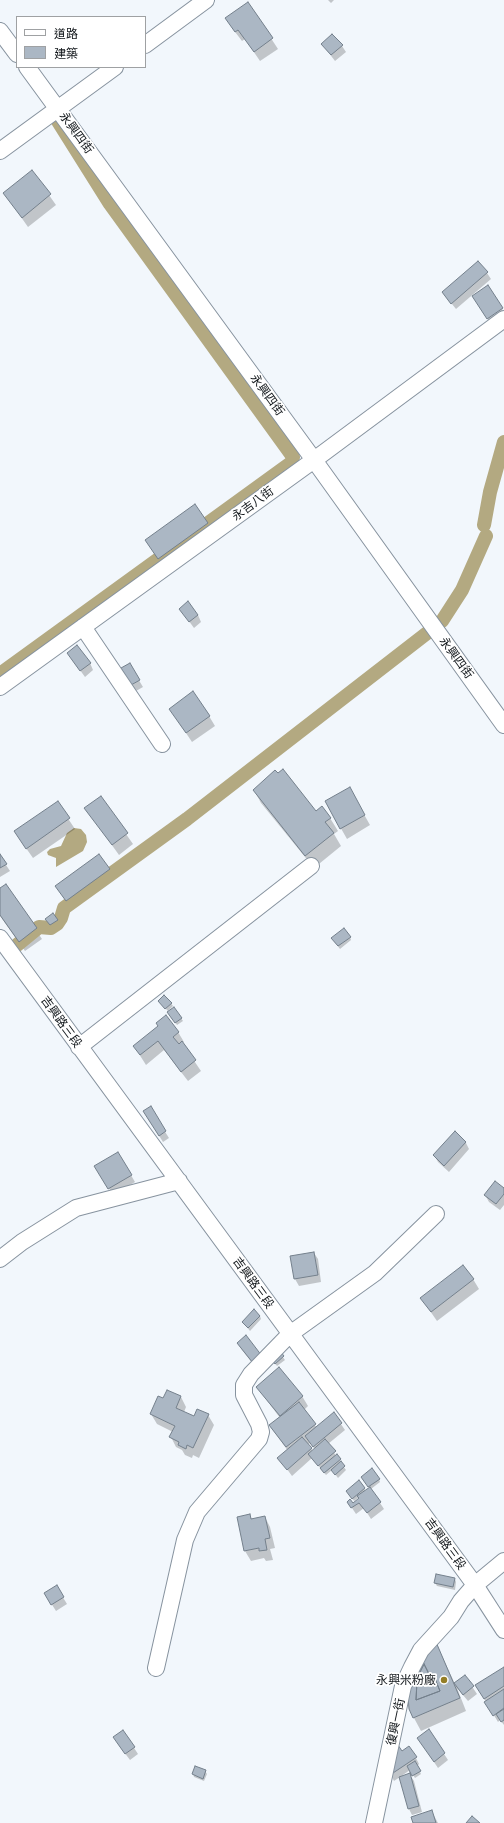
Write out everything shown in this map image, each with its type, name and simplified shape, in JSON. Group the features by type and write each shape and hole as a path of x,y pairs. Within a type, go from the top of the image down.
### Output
{"street":[{"path":"146,44 206,0"},
{"path":"0,31 16,53"},
{"name":"永興四街","path":"28,68 314,460 504,725"},
{"path":"0,151 114,68"},
{"name":"永吉八街","path":"0,687 314,460 504,319"},
{"path":"82,627 162,744"},
{"path":"79,1047 311,866"},
{"name":"吉興路三段","path":"0,938 475,1585 504,1630"},
{"path":"0,1259 22,1242 76,1208 179,1181"},
{"path":"156,1668 185,1540 196,1512 259,1439 261,1432 259,1424 244,1395 244,1385 251,1374 290,1334 374,1273 436,1214"},
{"name":"復興一街","path":"374,1823 403,1686 421,1650 451,1617 461,1601 475,1585 504,1561"}],"shaded area":[{"path":"74,828 81,829 86,835 87,842 83,851 56,867 56,858 48,855 47,852 50,849 61,846 67,833"}],"building":[{"path":"248,2 273,38 254,52 238,30 235,32 225,18"},
{"path":"332,34 343,45 331,55 321,44"},
{"path":"32,170 51,194 22,218 3,193"},
{"path":"478,261 488,272 451,304 442,292"},
{"path":"488,285 503,308 487,319 472,296"},
{"path":"195,504 208,523 158,559 145,540"},
{"path":"188,601 198,615 189,622 179,609"},
{"path":"77,645 91,663 80,671 67,653"},
{"path":"130,663 140,680 131,685 121,668"},
{"path":"193,691 210,716 186,733 169,709"},
{"path":"283,769 316,811 322,806 331,818 325,822 334,833 305,856 253,790 275,770 278,773"},
{"path":"350,787 365,815 340,829 325,801"},
{"path":"101,796 128,833 112,845 84,808"},
{"path":"58,801 70,818 26,849 14,831"},
{"path":"0,854 7,864 0,868"},
{"path":"99,854 110,869 66,901 55,886"},
{"path":"6,884 37,928 19,942 0,915 0,888"},
{"path":"53,913 58,920 50,925 45,919"},
{"path":"344,928 351,937 338,946 331,938"},
{"path":"164,995 172,1003 165,1009 158,1001"},
{"path":"174,1007 182,1018 175,1023 167,1012"},
{"path":"166,1015 179,1032 173,1037 179,1044 182,1041 196,1060 181,1072 158,1041 140,1055 133,1046 158,1026 156,1023"},
{"path":"151,1106 166,1131 159,1136 143,1111"},
{"path":"455,1131 466,1142 444,1166 433,1155"},
{"path":"118,1152 132,1175 108,1189 94,1166"},
{"path":"495,1181 504,1188 504,1194 496,1204 484,1195"},
{"path":"314,1252 318,1275 294,1279 290,1256"},
{"path":"463,1265 474,1279 431,1312 420,1298"},
{"path":"254,1309 260,1316 248,1328 242,1322"},
{"path":"246,1335 262,1356 253,1363 237,1343"},
{"path":"280,1351 284,1356 275,1364 271,1359"},
{"path":"279,1367 303,1396 280,1416 256,1387"},
{"path":"167,1390 181,1396 176,1408 194,1416 197,1409 209,1414 193,1448 187,1445 186,1449 178,1445 179,1442 169,1437 175,1426 150,1414 158,1396 163,1398"},
{"path":"299,1402 316,1424 286,1447 269,1425"},
{"path":"334,1412 342,1423 313,1447 305,1436"},
{"path":"302,1437 312,1448 287,1470 277,1458"},
{"path":"325,1439 336,1451 318,1466 308,1454"},
{"path":"337,1454 341,1459 324,1473 320,1468"},
{"path":"341,1461 345,1466 335,1475 331,1470"},
{"path":"372,1468 380,1479 368,1487 361,1477"},
{"path":"359,1480 365,1488 352,1499 346,1491"},
{"path":"370,1487 381,1502 367,1513 359,1503 351,1508 347,1502 350,1499 353,1503 359,1498 357,1496"},
{"path":"250,1514 251,1519 265,1516 270,1538 265,1539 267,1550 259,1551 259,1548 244,1551 237,1517"},
{"path":"436,1574 455,1578 453,1587 434,1583"},
{"path":"57,1585 64,1597 51,1605 44,1593"},
{"name":"永興米粉廠","path":"436,1642 460,1698 413,1718 409,1709 408,1697 417,1662","holes":["424,1664 429,1674 433,1674 440,1691 416,1700 417,1681 420,1682 421,1680 417,1678"]},
{"path":"424,1664 429,1674 433,1674 440,1691 416,1700 417,1681 420,1682 421,1680 417,1678"},
{"path":"504,1667 504,1686 484,1699 475,1685"},
{"path":"465,1675 474,1686 463,1695 454,1683"},
{"path":"504,1689 504,1708 493,1716 484,1702"},
{"path":"504,1709 504,1720 501,1722 496,1714"},
{"path":"429,1729 445,1753 434,1762 417,1738"},
{"path":"123,1730 135,1747 125,1754 113,1737"},
{"path":"398,1745 402,1751 409,1746 417,1757 390,1775"},
{"path":"415,1761 421,1771 412,1776 407,1766"},
{"path":"195,1766 206,1770 203,1779 192,1774"},
{"path":"410,1773 419,1806 408,1809 399,1777"},
{"path":"432,1810 436,1823 413,1823 411,1817"},
{"path":"472,1816 480,1823 466,1823"}],"waterway":[{"path":"0,674 291,463 293,457 110,204 56,118"},
{"path":"484,525 490,492 504,442"},
{"path":"442,621 462,590 486,536"},
{"path":"17,945 39,927 51,928 57,924 61,918 64,908 187,819 431,630"}],"place":[{"name":"永興米粉廠","path":"444,1680"}]}
